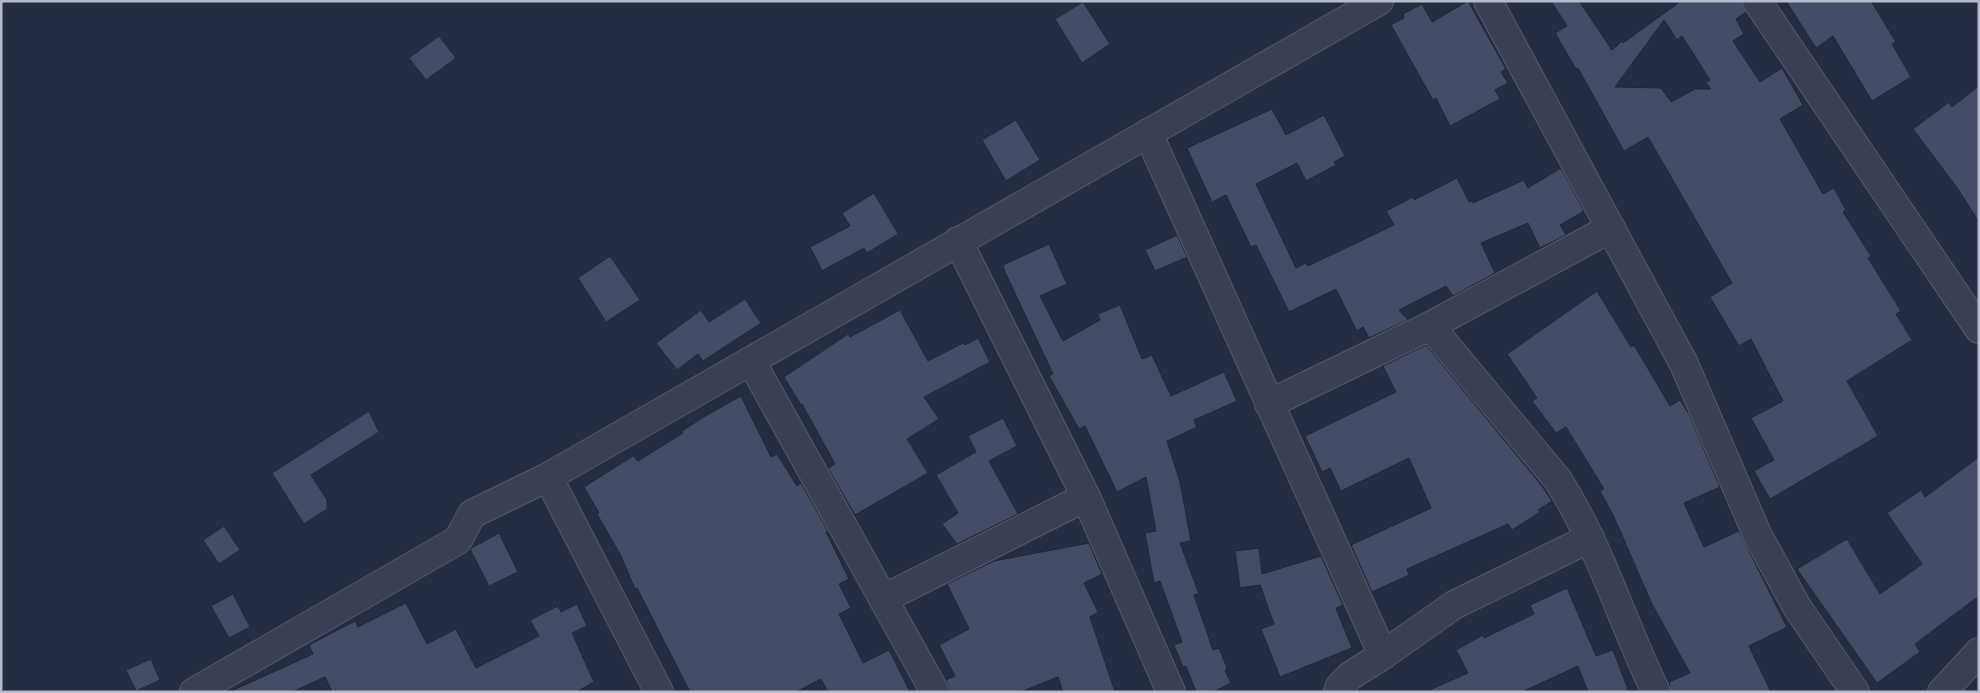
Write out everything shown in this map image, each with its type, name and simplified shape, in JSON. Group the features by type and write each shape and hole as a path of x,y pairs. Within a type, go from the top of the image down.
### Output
{"street":[{"path":"194,692 458,540 472,514 548,477 1379,1"},
{"path":"1488,1 1684,364 1757,534 1797,607 1856,692"},
{"path":"1757,1 1979,329"},
{"path":"1148,133 1383,655"},
{"path":"1269,404 1430,326 1611,228"},
{"path":"958,241 1086,497 1171,692"},
{"path":"1430,326 1558,480 1574,505 1656,692"},
{"path":"751,362 935,692"},
{"path":"548,477 659,692"},
{"path":"884,599 1086,497"},
{"path":"1338,692 1340,686 1350,676 1454,605 1590,538"},
{"path":"1942,692 1979,652"}],"building":[{"path":"1468,1 1506,69 1501,72 1508,83 1495,90 1500,99 1450,126 1436,98 1433,100 1391,25 1404,18 1403,14 1422,4 1432,22"},
{"path":"1551,1 1579,1 1612,50 1622,41 1623,43 1681,1 1742,1 1746,12 1736,19 1744,34 1733,41 1760,82 1782,68 1803,105 1780,119 1823,194 1834,188 1846,210 1843,212 1871,256 1868,258 1901,311 1896,314 1912,340 1847,381 1878,436 1770,499 1754,471 1774,460 1751,418 1783,401 1751,339 1739,346 1710,297 1732,283 1648,137 1624,151 1578,68 1576,69 1555,33 1567,26","holes":["1664,20 1677,40 1682,36 1710,80 1706,83 1711,89 1695,89 1671,102 1661,88 1615,87"]},
{"path":"1786,1 1871,1 1896,42 1892,44 1911,77 1872,101 1833,36 1816,48"},
{"path":"1083,2 1110,44 1082,63 1055,19"},
{"path":"439,36 456,58 426,80 409,58"},
{"path":"1979,86 1979,222 1958,189 1913,129 1949,102 1952,107"},
{"path":"1272,109 1286,135 1324,115 1345,156 1334,162 1336,165 1306,181 1297,163 1256,184 1296,268 1306,263 1308,266 1394,225 1386,211 1413,197 1414,200 1457,178 1469,202 1472,201 1473,203 1524,180 1528,188 1561,168 1584,211 1560,225 1566,235 1540,248 1528,223 1481,243 1495,273 1453,296 1446,286 1399,310 1408,320 1369,338 1363,327 1357,331 1336,289 1289,312 1256,245 1251,247 1226,195 1212,202 1187,148"},
{"path":"1016,120 1040,160 1006,181 982,140"},
{"path":"874,193 898,234 867,253 864,248 822,271 810,247 850,226 842,213"},
{"path":"1177,235 1187,257 1155,271 1145,250"},
{"path":"1049,244 1067,284 1040,296 1063,341 1100,320 1098,314 1120,305 1142,359 1152,355 1171,396 1224,372 1237,401 1194,420 1197,427 1167,441 1180,482 1191,541 1180,543 1199,594 1194,595 1213,650 1219,648 1231,683 1213,692 1196,692 1186,666 1183,667 1174,645 1182,642 1160,581 1154,583 1145,533 1156,531 1146,477 1117,492 1085,426 1079,429 1049,376 1053,374 1005,272 1003,265"},
{"path":"610,256 640,300 606,322 578,278"},
{"path":"1597,291 1631,347 1634,345 1670,406 1680,400 1689,414 1720,487 1684,503 1704,547 1739,531 1787,627 1749,646 1771,692 1671,692 1669,682 1690,673 1652,604 1614,517 1600,491 1604,489 1566,427 1556,433 1532,401 1537,398 1507,354"},
{"path":"745,299 761,323 703,361 698,354 677,370 656,343 701,310 709,322"},
{"path":"900,310 928,361 963,343 965,345 978,338 990,362 924,397 939,419 907,439 928,473 855,515 828,468 835,464 802,404 784,377 848,334 850,337"},
{"path":"1426,345 1542,486 1552,501 1538,510 1540,512 1512,530 1508,524 1407,569 1409,575 1372,592 1351,545 1431,508 1409,458 1341,491 1330,468 1322,472 1305,436 1396,392 1383,366"},
{"path":"741,396 771,457 777,454 797,486 801,483 828,531 826,532 849,579 839,584 851,608 839,614 863,663 889,650 910,692 828,692 821,679 796,692 690,692 637,588 635,589 621,556 584,487 633,456 638,461 683,433 682,431 707,415"},
{"path":"369,411 379,432 311,475 327,500 327,509 304,524 272,473"},
{"path":"1003,418 1017,446 989,461 1018,514 957,544 942,524 958,513 936,475 976,452 968,436"},
{"path":"1979,457 1979,596 1915,644 1920,652 1877,683 1797,569 1847,539 1880,594 1922,564 1887,513 1921,490 1925,497"},
{"path":"224,526 240,550 219,564 203,540"},
{"path":"499,533 518,572 489,586 470,549"},
{"path":"1089,543 1102,574 1084,583 1098,612 1090,617 1115,692 1063,692 1058,677 1020,692 951,692 946,680 955,676 939,645 969,629 947,584 994,561"},
{"path":"1259,548 1262,574 1321,556 1343,605 1336,608 1352,648 1280,677 1261,629 1274,624 1260,585 1240,588 1235,551"},
{"path":"1567,588 1596,656 1613,650 1629,692 1588,692 1578,666 1522,692 1425,692 1468,673 1456,650 1483,635 1484,638 1534,614 1530,605"},
{"path":"233,594 250,627 229,638 211,606"},
{"path":"406,603 427,644 456,629 476,668 539,636 530,620 558,606 561,612 577,604 587,626 572,633 594,682 576,692 332,692 325,677 292,692 229,692 313,654 309,645 355,621 358,627"},
{"path":"151,659 160,680 136,691 126,670"}]}
